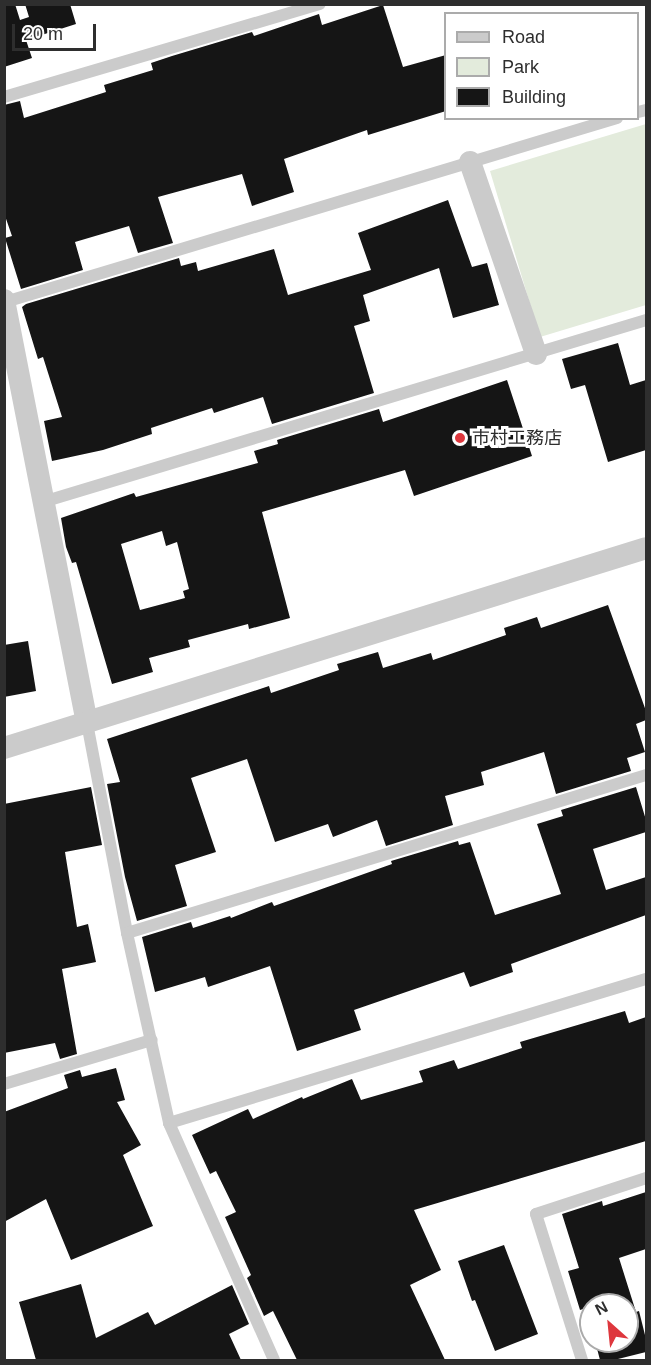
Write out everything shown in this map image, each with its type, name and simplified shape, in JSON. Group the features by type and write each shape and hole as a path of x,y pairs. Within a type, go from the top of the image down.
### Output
{"street":[{"path":"470,162 536,354"},
{"path":"5,301 46,501 87,723"},
{"path":"4,748 646,548"}],"lane":[{"path":"4,97 320,4"},
{"path":"5,301 610,120"},
{"path":"46,501 646,320"},
{"path":"87,723 127,933 169,1123 274,1360"},
{"path":"127,933 646,776"},
{"path":"169,1123 646,979"},
{"path":"4,1084 152,1040"},
{"path":"582,1360 536,1214 646,1178"}],"green space":[{"path":"646,124 646,305 540,337 490,171"}],"building":[{"path":"4,4 15,4 20,20 29,17 25,4 70,4 76,24 26,40 32,58 4,67"},
{"path":"383,5 403,67 444,56 444,112 368,135 367,130 284,159 294,192 252,206 242,174 158,197 173,243 138,253 129,226 75,242 83,270 21,289 5,238 12,236 4,213 4,105 20,101 24,118 106,92 104,85 153,70 151,63 172,56 252,32 254,36 319,14 322,25"},
{"path":"448,200 472,267 487,263 499,305 453,318 439,268 363,295 370,321 354,326 374,393 272,424 263,397 214,413 212,408 151,428 152,434 103,450 52,461 44,421 62,417 43,357 38,359 22,307 26,304 179,258 181,266 196,262 198,271 274,249 288,295 371,270 358,233"},
{"path":"618,343 630,385 646,380 646,450 608,462 585,385 571,389 562,359"},
{"path":"507,380 532,456 414,496 405,470 262,512 290,618 249,629 248,624 188,640 190,647 149,658 153,672 112,684 76,562 72,563 66,547 61,518 134,493 136,497 258,463 254,451 278,444 277,440 379,409 383,422","holes":["162,531 166,546 177,542 189,589 183,591 185,598 140,610 121,544"]},
{"path":"608,605 646,711 646,720 636,724 645,752 627,758 631,771 556,794 544,752 481,772 484,785 445,796 453,825 386,846 377,820 333,837 328,824 275,842 247,759 191,778 216,852 175,865 187,906 137,921 125,877 107,784 120,782 107,739 269,686 271,693 339,670 337,664 378,652 383,668 431,653 433,660 506,635 504,628 537,617 541,628"},
{"path":"28,641 36,691 4,697 4,645"},
{"path":"91,787 102,845 65,852 77,927 88,924 96,962 62,969 77,1054 60,1059 55,1043 4,1053 4,804"},
{"path":"636,787 646,820 646,832 593,849 606,890 646,877 646,915 511,964 513,972 470,987 464,972 354,1010 361,1030 297,1051 270,966 208,987 205,977 155,992 142,937 191,922 193,928 230,916 231,918 272,902 274,906 392,864 391,861 458,841 459,845 470,842 495,915 561,894 537,824 563,816 561,810"},
{"path":"625,1011 629,1023 646,1017 646,1141 414,1210 441,1270 410,1285 445,1360 297,1360 273,1311 264,1316 247,1278 251,1275 225,1217 236,1212 216,1171 210,1174 192,1135 248,1109 253,1119 302,1097 303,1099 352,1079 361,1100 423,1082 419,1071 454,1060 458,1069 522,1048 520,1042"},
{"path":"116,1068 125,1100 117,1102 141,1145 123,1155 153,1226 71,1260 46,1199 4,1222 4,1112 68,1088 64,1075 80,1070 82,1077"},
{"path":"646,1192 646,1249 619,1258 630,1293 579,1293 579,1307 568,1271 579,1268 562,1214 602,1201 603,1206"},
{"path":"504,1245 538,1334 495,1351 475,1300 472,1301 458,1261"},
{"path":"81,1284 96,1338 148,1312 155,1325 232,1285 249,1324 229,1334 241,1360 36,1360 19,1302"},
{"path":"639,1311 646,1339 646,1352 614,1360 600,1360 598,1353 639,1353"}],"place":[{"name":"市村工務店","path":"460,438"}]}
